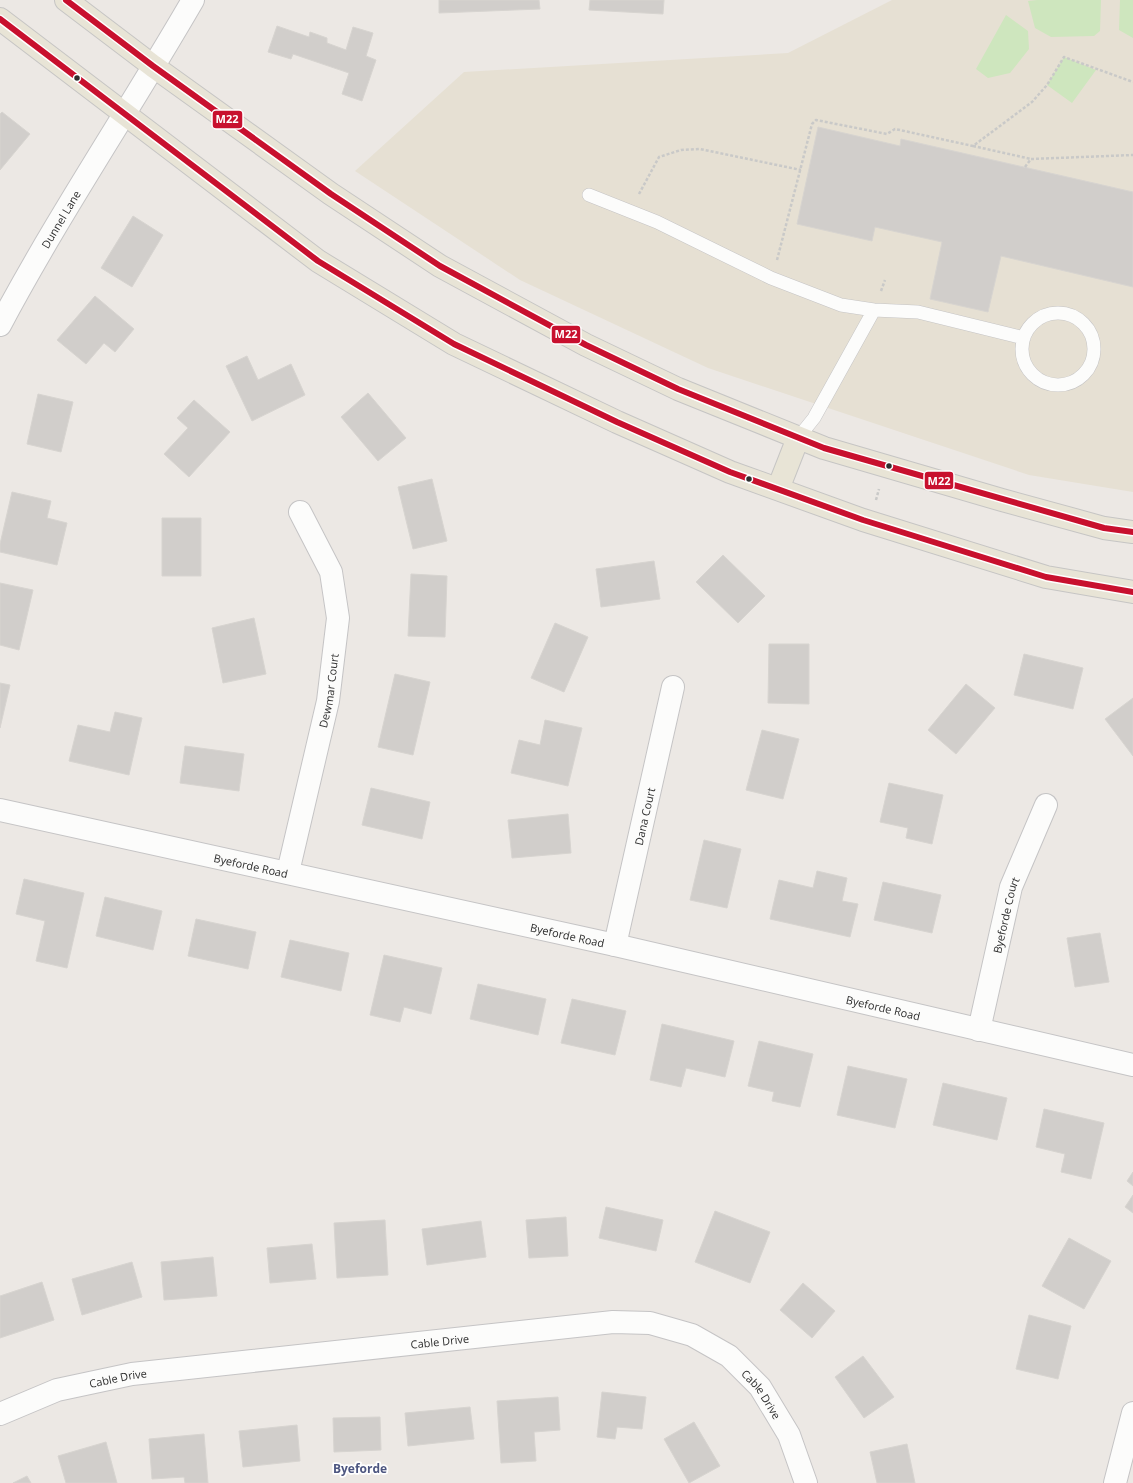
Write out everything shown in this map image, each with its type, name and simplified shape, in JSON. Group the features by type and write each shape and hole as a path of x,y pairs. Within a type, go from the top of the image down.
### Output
{"main road":[{"path":"66,0 153,66 331,194 440,266 600,352 678,389 824,448 1104,528 1133,532"},
{"path":"0,19 318,261 454,344 617,422 730,472 863,520 1046,577 1133,592"},
{"path":"778,489 798,438"}],"street":[{"name":"Dunnel Lane","path":"0,325 33,263 125,114 192,0"},
{"name":"Dewmar Court","path":"288,872 328,701 338,618 331,572 300,512"},
{"name":"Dana Court","path":"615,945 673,687"},
{"name":"Byeforde Court","path":"979,1030 1011,887 1046,805"},
{"name":"Byeforde Road","path":"0,810 615,945 1133,1065"},
{"name":"Cable Drive","path":"0,1414 57,1390 132,1374 613,1322 650,1323 692,1335 729,1356 760,1387 788,1435 806,1483"},
{"path":"1115,1483 1133,1413"}],"lane":[{"path":"589,195 657,222 771,278 841,305 874,310 918,312 1024,338"},
{"path":"798,438 814,418 874,310"},
{"path":"1056,313 1067,314 1077,318 1085,325 1091,334 1094,345 1094,356 1090,367 1082,376 1072,383 1061,386 1049,385 1038,380 1029,372 1024,361 1022,350 1024,338 1028,328 1036,320 1045,315 1056,313"}],"path":[{"path":"973,146 1032,102 1047,85 1064,57 1133,82"},
{"path":"777,258 812,124 816,120 887,134 895,130 1031,159 1133,154"},
{"path":"630,211 659,157 681,150 700,149 801,170"},
{"path":"1025,167 1031,159"},
{"path":"875,504 880,486"}],"shaded area":[{"path":"892,0 1133,0 1133,492 1029,475 708,368 520,280 355,171 464,72 788,53"}],"green space":[{"path":"1101,0 1100,31 1094,36 1051,37 1035,28 1028,1"},
{"path":"1120,0 1133,0 1133,38 1119,30"},
{"path":"1006,15 1028,31 1029,49 1010,73 988,78 976,69"},
{"path":"1064,57 1096,70 1072,103 1047,85"}],"building":[{"path":"439,0 539,0 540,9 439,13"},
{"path":"590,0 664,0 663,14 589,10"},
{"path":"277,26 309,37 310,32 327,38 327,43 346,50 353,27 373,33 366,56 376,60 362,101 342,94 349,73 293,54 291,59 268,52"},
{"path":"2,112 30,134 0,170 0,114"},
{"path":"818,127 900,146 901,139 1133,192 1133,287 1001,256 988,312 930,299 942,242 875,227 872,241 797,224"},
{"path":"133,216 163,235 132,287 101,268"},
{"path":"95,296 134,329 115,352 104,343 86,364 57,340"},
{"path":"247,356 258,380 291,364 305,395 252,421 226,366"},
{"path":"368,393 406,438 378,461 341,417"},
{"path":"38,394 73,402 61,452 27,444"},
{"path":"194,400 230,432 189,477 164,454 188,428 177,418"},
{"path":"432,479 447,541 413,549 398,487"},
{"path":"12,492 51,501 47,518 67,523 57,565 0,552 0,544"},
{"path":"162,518 201,518 201,576 162,576"},
{"path":"723,555 765,596 738,623 696,582"},
{"path":"654,561 660,599 601,607 596,569"},
{"path":"411,574 447,576 445,637 408,636"},
{"path":"0,583 33,590 19,650 0,645"},
{"path":"254,618 266,674 223,683 212,628"},
{"path":"555,623 588,637 564,692 531,678"},
{"path":"769,644 809,644 809,704 768,703"},
{"path":"1024,654 1083,668 1073,709 1014,695"},
{"path":"395,674 430,682 413,755 378,747"},
{"path":"0,683 10,685 0,728"},
{"path":"966,684 995,708 956,754 928,730"},
{"path":"1133,698 1133,756 1105,719"},
{"path":"115,712 142,718 129,775 69,761 78,725 110,732"},
{"path":"545,720 582,728 568,786 511,773 519,740 540,745"},
{"path":"762,730 799,739 783,799 746,790"},
{"path":"185,746 244,754 239,791 180,783"},
{"path":"889,783 943,795 932,844 906,838 908,828 880,822"},
{"path":"371,788 430,802 422,839 362,825"},
{"path":"568,814 571,853 512,858 508,820"},
{"path":"704,840 741,849 727,908 690,900"},
{"path":"817,871 847,878 842,901 858,904 850,937 770,919 779,880 813,888"},
{"path":"24,879 84,893 67,968 36,961 45,921 16,914"},
{"path":"883,882 941,895 932,933 874,920"},
{"path":"105,897 162,911 153,950 96,936"},
{"path":"196,919 256,932 248,969 188,956"},
{"path":"1100,933 1109,982 1075,987 1067,938"},
{"path":"290,940 349,953 341,991 281,977"},
{"path":"384,955 442,968 431,1014 404,1007 400,1022 370,1015"},
{"path":"478,984 546,999 538,1035 470,1019"},
{"path":"572,999 626,1011 615,1055 561,1043"},
{"path":"662,1024 734,1041 725,1077 686,1068 681,1087 650,1080"},
{"path":"759,1041 813,1054 800,1107 772,1101 774,1092 748,1086"},
{"path":"848,1066 907,1079 895,1128 837,1115"},
{"path":"943,1083 1007,1098 997,1140 933,1125"},
{"path":"1044,1109 1104,1123 1091,1179 1061,1172 1065,1154 1036,1147"},
{"path":"1133,1172 1133,1186 1127,1181"},
{"path":"1133,1195 1133,1213 1125,1207"},
{"path":"606,1207 663,1220 656,1251 599,1238"},
{"path":"715,1211 770,1232 750,1283 695,1262"},
{"path":"566,1217 568,1256 529,1258 526,1220"},
{"path":"385,1220 388,1275 337,1278 334,1223"},
{"path":"481,1221 486,1257 427,1265 422,1229"},
{"path":"1069,1238 1111,1261 1084,1309 1042,1286"},
{"path":"312,1244 316,1279 270,1283 267,1248"},
{"path":"213,1257 217,1296 164,1300 161,1262"},
{"path":"132,1262 142,1297 82,1315 72,1279"},
{"path":"42,1282 54,1320 0,1338 0,1296"},
{"path":"803,1283 835,1311 812,1338 780,1310"},
{"path":"1029,1315 1071,1326 1058,1379 1016,1369"},
{"path":"863,1356 894,1397 864,1418 835,1377"},
{"path":"602,1392 646,1397 642,1429 617,1427 615,1439 597,1437"},
{"path":"558,1397 560,1430 534,1432 536,1461 501,1463 497,1401"},
{"path":"470,1407 474,1439 408,1446 405,1413"},
{"path":"380,1417 381,1450 334,1452 333,1418"},
{"path":"694,1422 720,1466 689,1483 664,1439"},
{"path":"297,1425 300,1461 243,1467 239,1431"},
{"path":"204,1434 208,1483 185,1483 184,1477 152,1479 149,1439"},
{"path":"106,1442 117,1483 66,1483 58,1456"},
{"path":"907,1444 915,1483 877,1483 870,1452"},
{"path":"27,1476 31,1483 13,1483"}],"transit line":[{"name":"M22","path":"66,0 153,66 331,194 440,266 586,345 678,389 824,448 1104,528 1133,532"},
{"name":"M22","path":"0,19 318,261 454,344 617,422 730,472 863,520 1046,577 1133,592"}],"district":[{"name":"Byeforde","path":"360,1468"}]}
